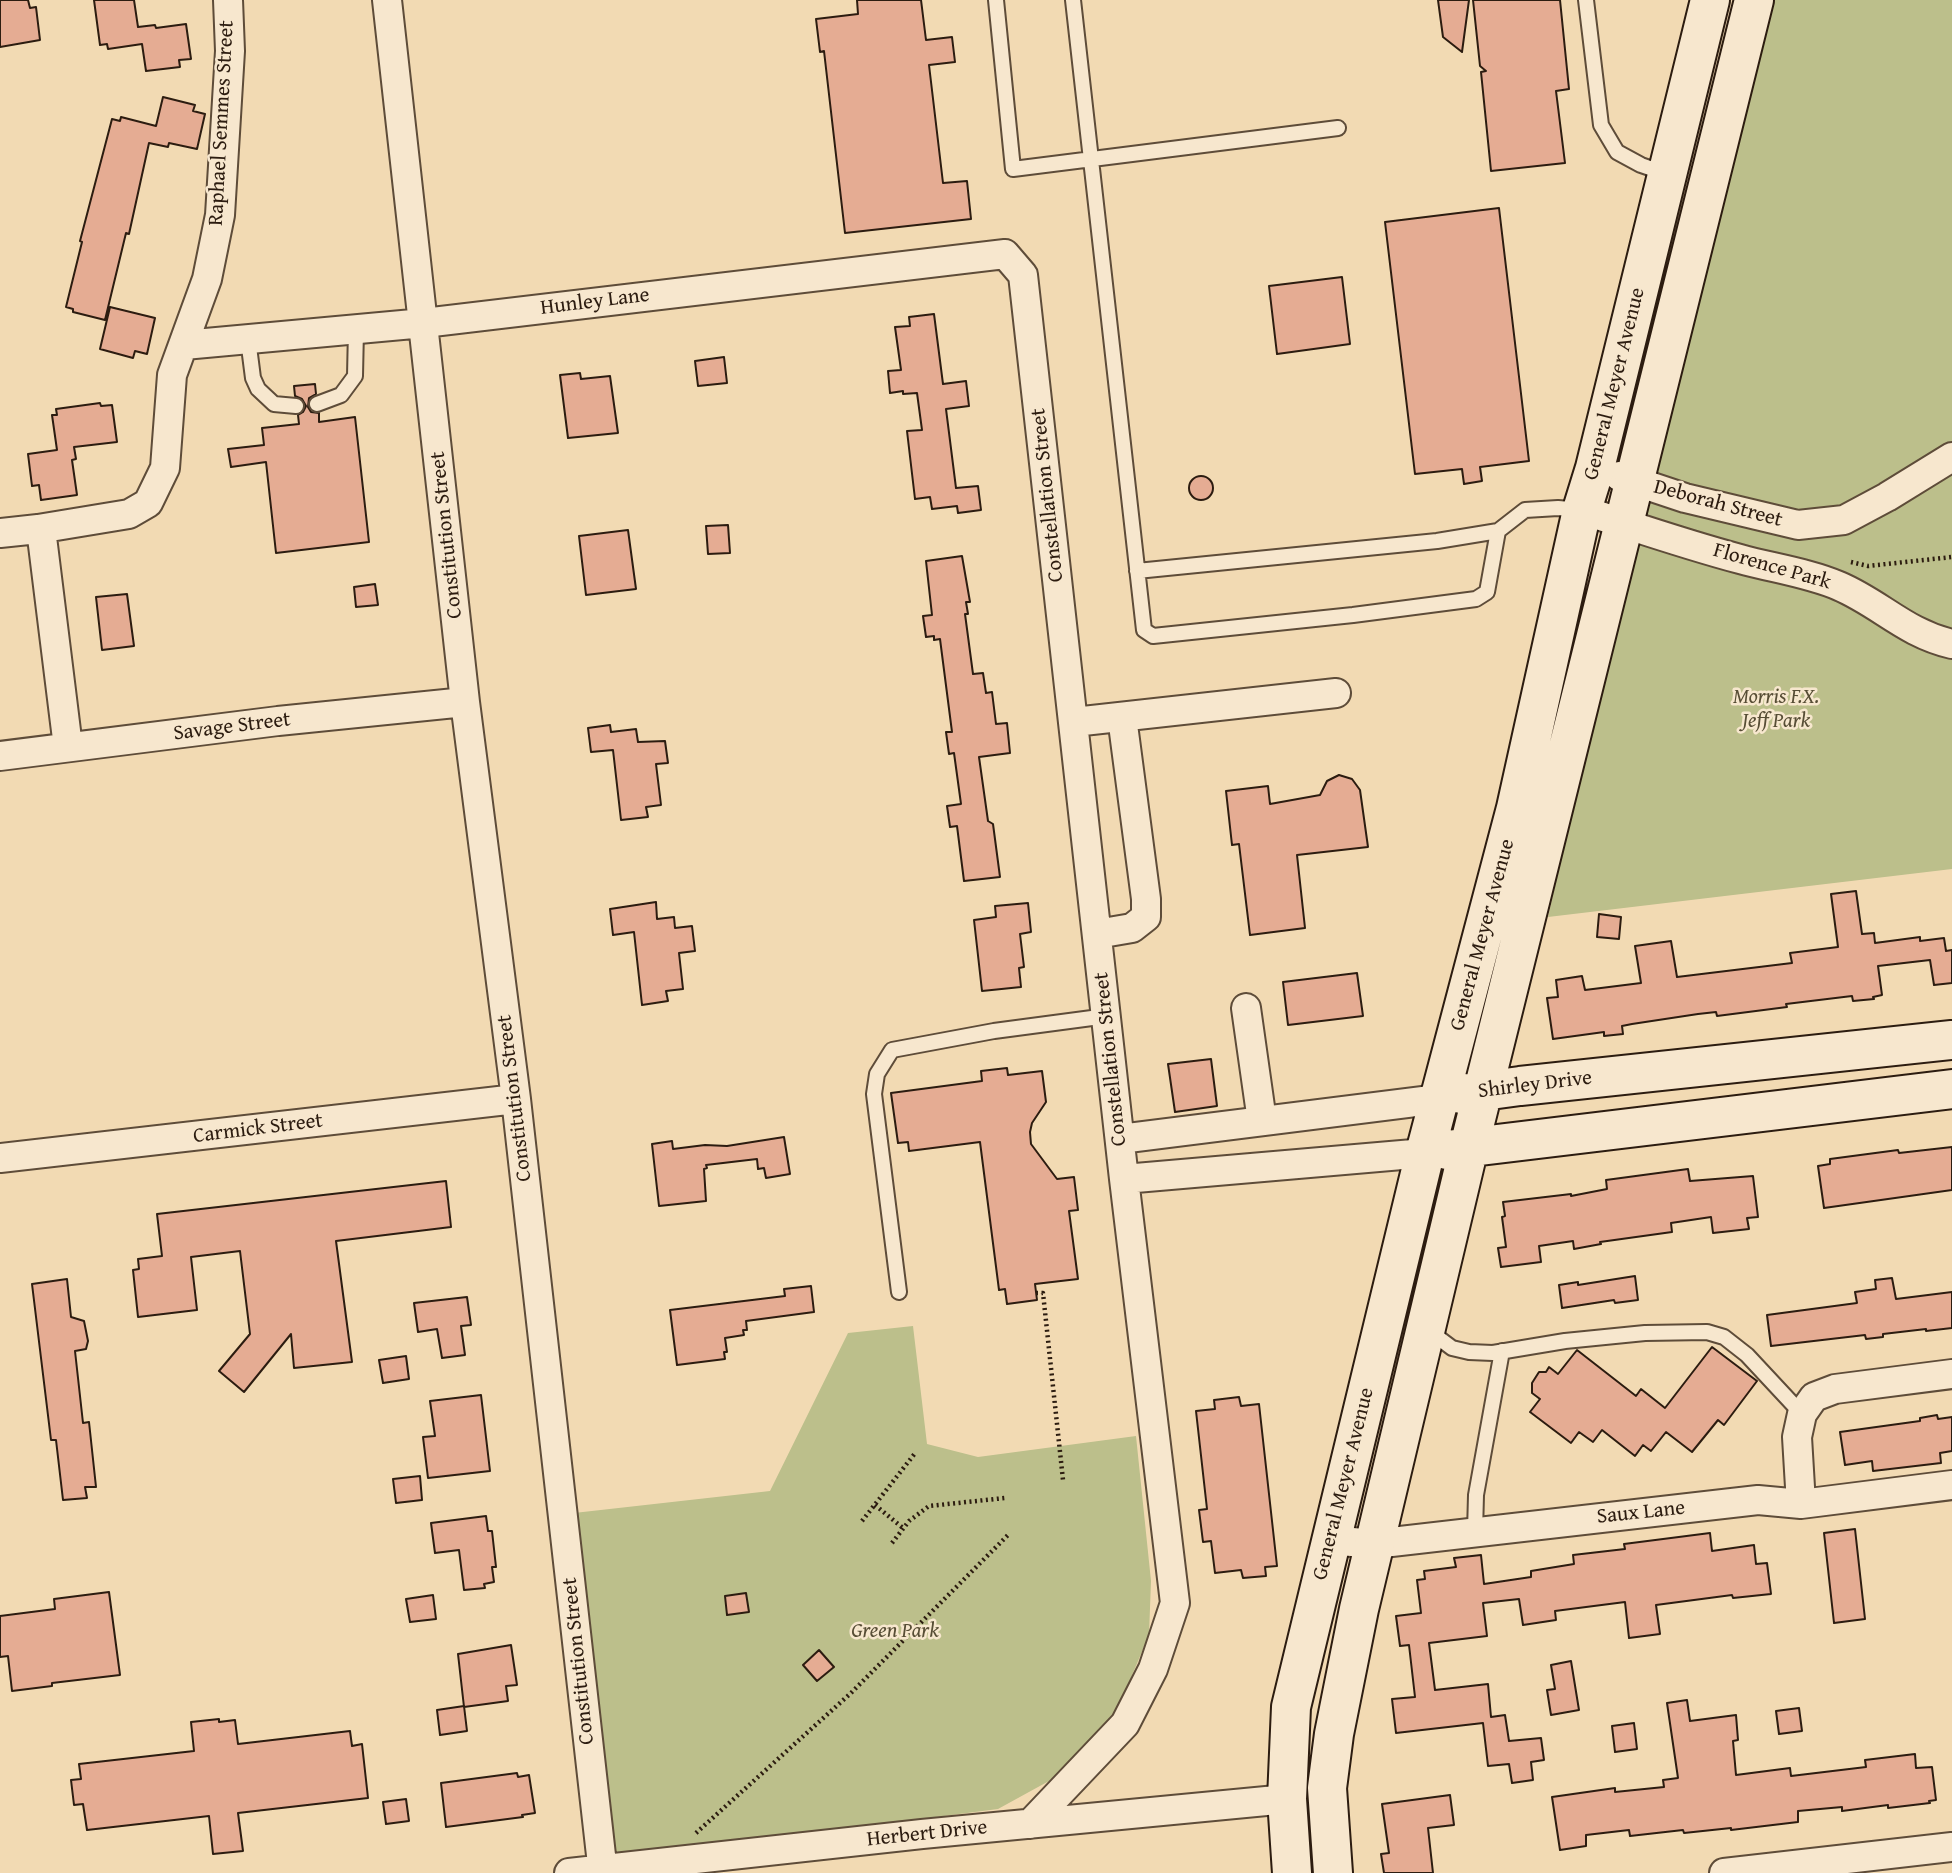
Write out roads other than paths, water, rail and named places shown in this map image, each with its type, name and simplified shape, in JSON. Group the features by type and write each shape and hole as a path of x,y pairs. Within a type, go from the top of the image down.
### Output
{"main road":[{"name":"General Meyer Avenue","path":"1292,1873 1287,1799 1291,1707 1424,1153 1516,808 1582,510 1595,468 1710,0"},
{"name":"General Meyer Avenue","path":"1333,1873 1327,1788 1334,1734 1374,1544 1483,1090 1754,0"},
{"name":"Shirley Drive","path":"1439,1099 1483,1090 1952,1040"},
{"path":"1424,1153 1952,1089"}],"street":[{"name":"Raphael Semmes Street","path":"0,533 129,514 148,503 165,468 172,376 207,279 220,215 230,51 228,0"},
{"name":"Constitution Street","path":"387,0 465,702 516,1099 603,1871"},
{"name":"Hunley Lane","path":"184,345 424,323 1005,254"},
{"name":"Constellation Street","path":"1005,254 1023,275 1124,1178 1175,1603 1153,1670 1125,1724 1030,1824"},
{"name":"Deborah Street","path":"1595,468 1685,498 1798,525 1844,520 1952,457"},
{"name":"Florence Park","path":"1582,510 1738,559 1836,585 1870,601 1906,627 1933,640 1952,645"},
{"path":"41,529 68,747"},
{"path":"1074,722 1336,693"},
{"name":"Savage Street","path":"0,756 278,721 465,702"},
{"path":"1097,934 1132,928 1146,917 1122,717"},
{"path":"1246,1009 1262,1121"},
{"name":"Carmick Street","path":"0,1158 516,1099"},
{"name":"Shirley Drive","path":"1120,1139 1439,1099"},
{"path":"1124,1178 1424,1153"},
{"path":"1801,1504 1797,1437 1802,1415 1814,1397 1835,1389 1952,1374"},
{"name":"Saux Lane","path":"1330,1540 1374,1544 1758,1500 1801,1504 1952,1485"},
{"name":"Herbert Drive","path":"569,1873 1287,1799"},
{"path":"1724,1873 1952,1847"}],"lane":[{"path":"996,0 1013,169 1338,128"},
{"path":"1073,0 1144,630 1153,636 1476,599 1487,592 1498,531"},
{"path":"1586,0 1601,125 1617,152 1641,166 1667,174"},
{"path":"317,404 341,396 355,376 356,329"},
{"path":"248,339 253,378 258,389 274,404 296,406"},
{"path":"1137,571 1437,541 1498,531 1525,510 1582,510"},
{"path":"899,1292 874,1094 877,1074 892,1050 994,1031 1107,1016"},
{"path":"1426,1329 1451,1348 1469,1352 1502,1351 1565,1341 1631,1335 1707,1332 1724,1337 1747,1354 1802,1415"},
{"path":"1475,1532 1476,1495 1502,1351"}],"park label":[{"name":"Morris F.X. Jeff Park","path":"1776,710"},
{"name":"Green Park","path":"895,1632"}]}
